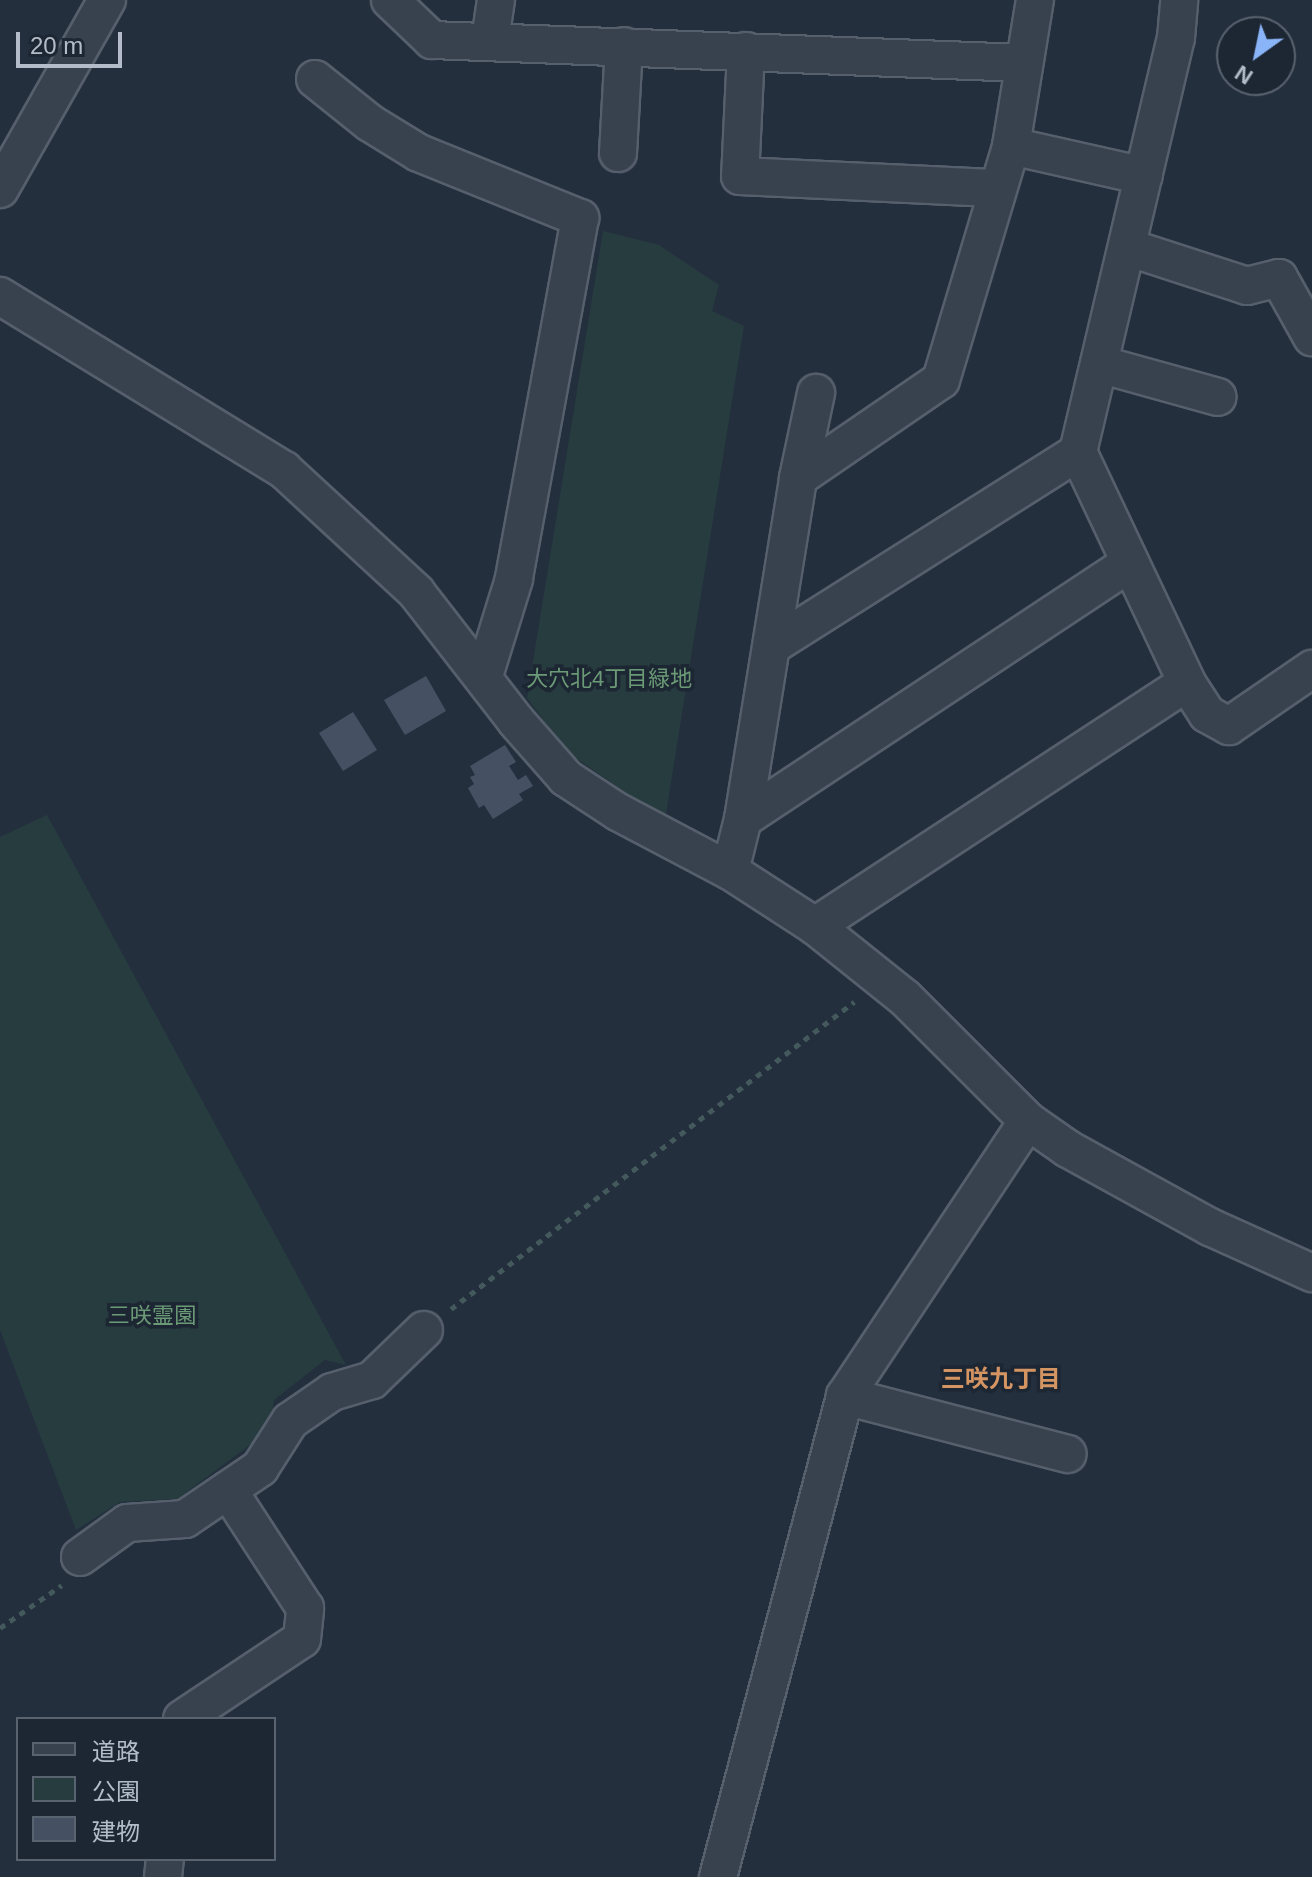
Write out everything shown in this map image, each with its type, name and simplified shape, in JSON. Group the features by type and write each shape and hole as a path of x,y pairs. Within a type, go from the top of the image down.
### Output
{"street":[{"path":"0,189 107,0"},
{"path":"390,0 432,40 1023,63"},
{"path":"490,40 496,0"},
{"path":"798,478 941,380 1011,146 1035,0"},
{"path":"1179,0 1176,38 1078,452 1187,683 1207,714 1229,726 1312,669"},
{"path":"618,153 624,46"},
{"path":"746,51 740,176 998,188"},
{"path":"315,79 370,123 419,153 580,218 514,579 484,676"},
{"path":"1011,146 1144,176"},
{"path":"1127,247 1247,286 1279,278 1312,337"},
{"path":"0,296 284,470 416,592 516,721 566,778 618,812 730,871 815,926 884,980 1028,1121 1068,1149 1210,1227 1312,1273"},
{"path":"1099,364 1218,397"},
{"path":"730,871 743,819 798,478 816,393"},
{"path":"773,645 1078,452"},
{"path":"743,819 1130,563"},
{"path":"815,926 1187,683"},
{"path":"718,1877 845,1396 1028,1121"},
{"path":"80,1557 127,1523 185,1519 260,1468 290,1421 332,1392 372,1380 424,1330"},
{"path":"845,1396 1068,1454"},
{"path":"185,1717 302,1639 305,1608 228,1490"}],"path":[{"path":"424,1330 884,980"},
{"path":"0,1628 62,1585 80,1557"}],"green space":[{"name":"大穴北4丁目緑地","path":"603,231 659,245 719,285 712,311 744,326 665,820 566,751 527,698"},
{"name":"三咲霊園","path":"47,815 346,1365 325,1360 274,1400 270,1430 177,1499 120,1502 76,1530 0,1330 0,837"}],"building":[{"path":"426,676 446,711 405,735 384,700"},
{"path":"353,712 377,750 343,771 319,733"},
{"path":"505,745 516,762 509,766 518,780 526,775 533,786 519,794 523,800 493,819 484,805 479,808 468,788 474,784 470,777 475,775 470,766"}],"district":[{"name":"三咲九丁目","path":"1001,1379"}]}
